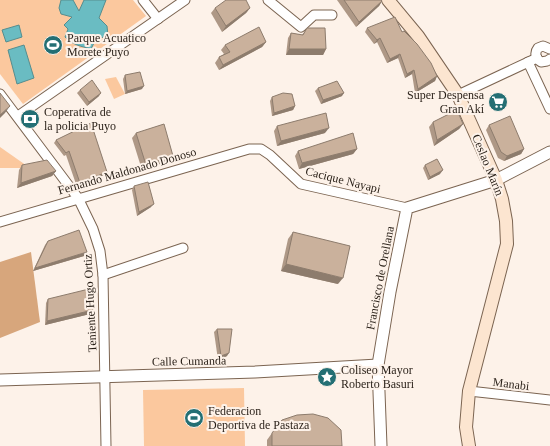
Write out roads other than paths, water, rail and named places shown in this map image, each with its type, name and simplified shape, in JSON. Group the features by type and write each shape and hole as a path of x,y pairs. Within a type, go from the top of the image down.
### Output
{"main road":[{"name":"Ceslao Marín","path":"392,1 458,95 496,180 505,214 507,244 469,391 466,427 469,446"}],"street":[{"path":"143,0 158,19"},
{"path":"18,116 185,0"},
{"path":"268,0 301,27 314,15 332,15"},
{"path":"550,49 543,46 538,48 533,60 550,109"},
{"path":"458,95 533,60 544,62 550,59"},
{"name":"Teniente Hugo Ortiz","path":"0,94 18,116 78,198 93,229 100,251 106,376 106,446"},
{"name":"Fernando Maldonado Donoso","path":"0,222 249,149 261,149"},
{"name":"Cacique Nayapi","path":"261,149 270,155 301,184 407,208"},
{"path":"407,208 496,180 550,152"},
{"name":"Francisco de Orellana","path":"381,446 378,364 390,292 407,208"},
{"path":"102,274 183,248"},
{"name":"Calle Cumanda","path":"0,380 255,372 378,364"},
{"name":"Manabi","path":"469,391 550,400"}],"water":[{"name":"Parque Acuatico Morete Puyo","path":"61,0 73,0 79,11 84,0 106,0 99,18 107,26 108,36 96,39 91,49 77,45 68,40 65,37 68,29 64,25 72,17 61,14 59,8"},
{"path":"19,25 22,37 6,42 2,30"},
{"path":"24,45 34,78 17,84 8,50"}],"place":[{"name":"Parque Acuatico Morete Puyo","path":"53,45"},
{"name":"Super Despensa Gran Akí","path":"498,102"},
{"name":"Coperativa de la policia Puyo","path":"30,119"},
{"name":"Coliseo Mayor Roberto Basuri","path":"327,377"},
{"name":"Federacion Deportiva de Pastaza","path":"194,418"}]}
